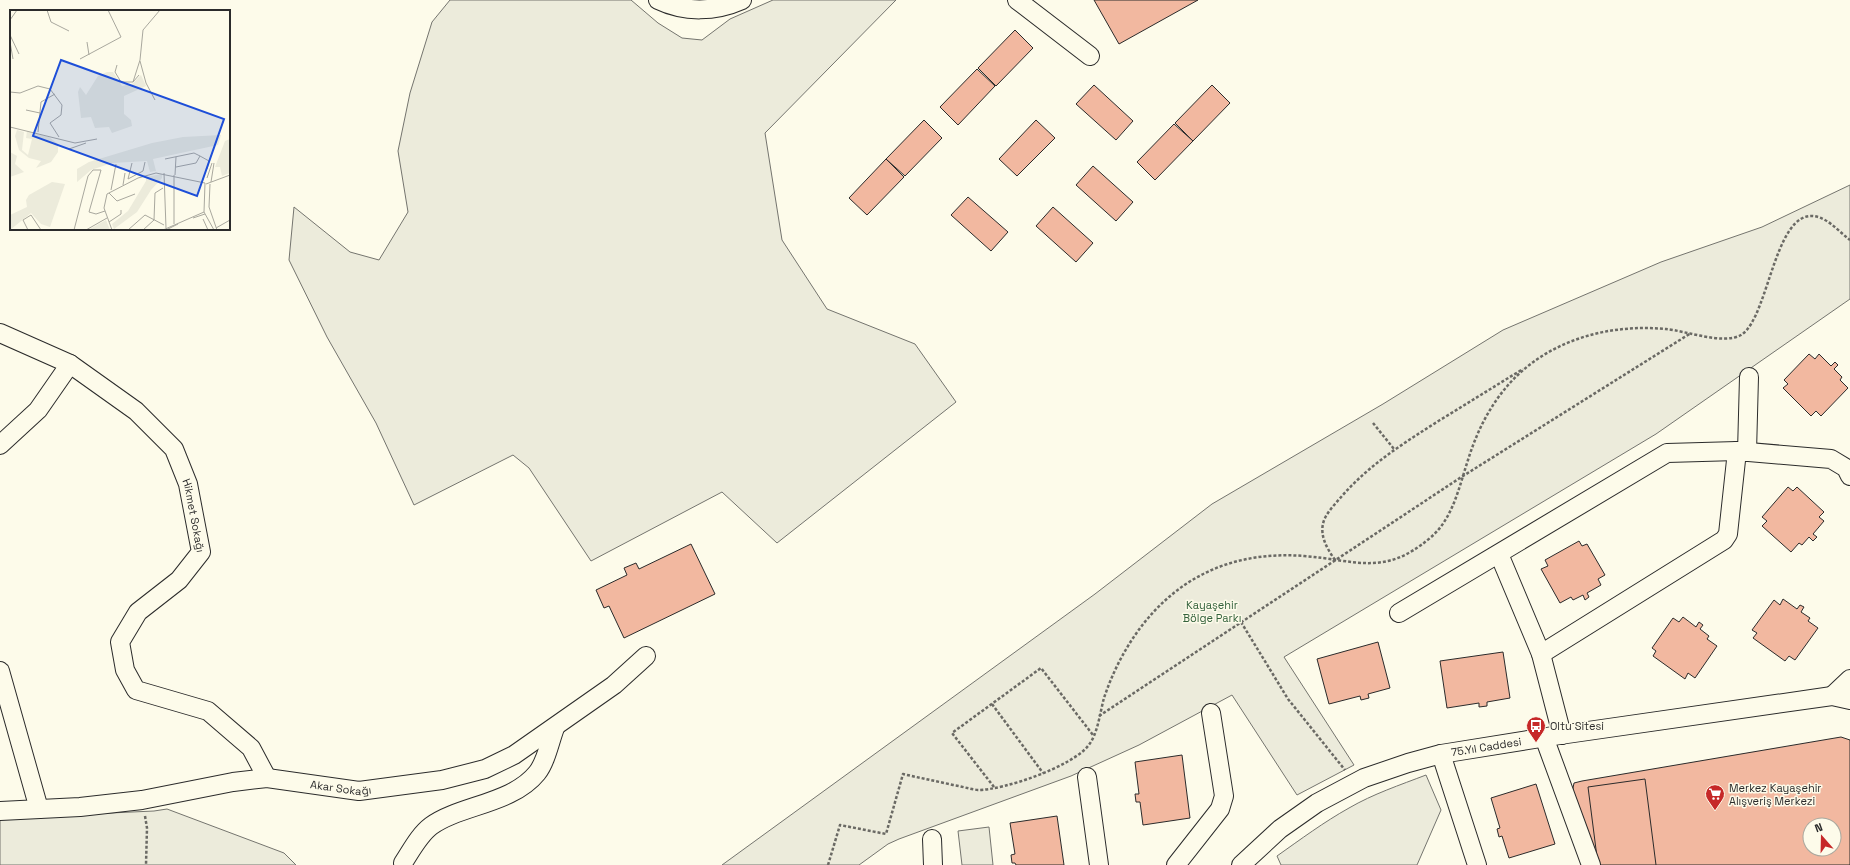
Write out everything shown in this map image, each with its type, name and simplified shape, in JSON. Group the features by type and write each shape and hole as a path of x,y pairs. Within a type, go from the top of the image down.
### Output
{"street":[{"path":"658,0 683,9 706,10 742,0"},
{"path":"1017,0 1090,56"},
{"name":"Hikmet Sokağı","path":"0,333 70,364 136,411 174,448 188,484 201,552 179,580 138,612 120,642 125,670 136,690 208,711 251,748 267,778"},
{"path":"0,445 38,410 70,364"},
{"path":"1541,654 1724,540 1728,534 1742,452 1749,377"},
{"path":"1399,613 1667,453 1742,452 1831,458 1846,468 1850,476"},
{"path":"1499,554 1541,654 1553,736 1591,865"},
{"name":"Akar Sokağı","path":"0,811 142,800 233,782 267,778 358,791 442,780 485,769 514,755 614,685 646,656"},
{"path":"0,671 38,809"},
{"path":"1832,696 1850,679"},
{"path":"1832,696 1850,700"},
{"name":"75.Yıl Caddesi","path":"1241,865 1280,829 1317,802 1356,782 1408,763 1441,754 1553,736 1832,696"},
{"path":"1176,865 1220,809 1224,796 1211,713"},
{"path":"403,863 430,827 445,818 486,804 529,781 538,772 554,728"},
{"path":"1441,754 1477,865"},
{"path":"1087,777 1099,865"},
{"path":"932,839 933,865"}],"path":[{"path":"1335,560 1326,547 1322,537 1325,518 1351,486 1371,467 1394,449 1536,360 1564,344 1588,335 1613,330 1643,327 1730,338 1741,335 1750,327 1758,314 1786,235 1793,224 1802,218 1814,216 1826,220 1850,240"},
{"path":"1099,716 1463,476 1692,333"},
{"path":"828,865 840,825 886,834 903,774 977,790 1008,785 1043,773 1074,756 1088,745 1093,736 1113,675 1129,644 1148,619 1167,599 1193,580 1226,563 1254,557 1282,555 1306,556 1371,565 1386,562 1417,548 1433,536 1443,523 1454,502 1468,457 1482,423 1495,399 1523,370 1536,360"},
{"path":"1373,423 1394,449"},
{"path":"1241,622 1288,699 1356,782"},
{"path":"994,788 952,733 1041,668 1093,736"},
{"path":"992,704 1043,773"},
{"path":"142,800 147,828 146,865"}],"green space":[{"path":"450,0 631,0 658,23 682,38 702,40 730,19 773,0 896,0 765,133 782,240 827,309 915,344 956,402 777,543 722,492 591,561 529,468 513,455 414,505 376,423 327,337 289,260 294,207 350,252 379,260 408,212 398,151 410,93 432,22"},
{"name":"Kayaşehir Bölge Parkı","path":"1850,185 1850,299 1656,434 1284,657 1354,765 1297,795 1232,695 1139,745 1071,776 888,844 859,865 722,865 1095,594 1212,504 1383,404 1503,330 1661,262 1762,227"},
{"path":"1426,775 1441,810 1417,865 1281,865 1277,856 1331,819 1368,798"},
{"path":"167,809 284,853 296,865 0,865 0,818 154,811"},
{"path":"989,827 993,865 962,865 958,831"}],"building":[{"path":"1094,0 1198,0 1119,44"},
{"path":"1015,30 1033,48 996,86 978,68"},
{"path":"977,69 995,86 958,125 940,107"},
{"path":"1094,85 1133,121 1116,140 1076,104"},
{"path":"1212,85 1230,103 1193,141 1175,123"},
{"path":"924,120 942,138 905,176 886,159"},
{"path":"1036,120 1055,138 1017,176 999,159"},
{"path":"1174,124 1193,141 1155,180 1137,162"},
{"path":"886,159 904,177 867,215 849,198"},
{"path":"1093,166 1133,202 1116,221 1076,185"},
{"path":"968,197 1008,232 991,251 951,215"},
{"path":"1053,207 1093,243 1076,262 1036,226"},
{"path":"1809,354 1815,359 1819,354 1831,366 1835,362 1838,365 1834,369 1842,377 1840,380 1848,388 1821,416 1816,411 1811,416 1783,388 1788,384 1784,380"},
{"path":"1788,487 1793,491 1797,487 1824,512 1819,517 1824,521 1813,534 1817,537 1813,541 1809,537 1802,545 1799,543 1791,552 1762,526 1767,521 1762,517"},
{"path":"1579,541 1582,546 1587,544 1605,575 1598,579 1601,585 1587,593 1589,597 1585,600 1583,595 1573,600 1571,597 1560,603 1541,569 1548,566 1545,560"},
{"path":"691,544 715,594 624,638 609,606 604,608 596,590 627,575 624,568 636,563 639,569"},
{"path":"1783,599 1797,609 1800,605 1804,607 1801,612 1810,618 1808,621 1818,628 1795,660 1789,656 1785,661 1753,638 1757,633 1752,630 1774,600 1780,605"},
{"path":"1683,617 1696,627 1699,622 1703,625 1700,629 1709,636 1707,639 1717,646 1695,678 1688,673 1685,679 1653,656 1656,651 1652,648 1673,618 1679,622"},
{"path":"1378,642 1390,688 1368,694 1369,698 1361,700 1360,696 1329,704 1317,659"},
{"path":"1503,652 1510,698 1487,702 1487,706 1479,707 1479,703 1447,708 1440,661"},
{"name":"Merkez Kayaşehir Alışveriş Merkezi","path":"1841,737 1850,740 1850,865 1598,865 1574,797 1574,783"},
{"path":"1182,755 1190,818 1143,825 1140,802 1136,802 1135,794 1139,794 1135,762"},
{"path":"1645,779 1656,865 1598,865 1588,787"},
{"path":"1536,784 1555,844 1509,858 1502,836 1499,837 1497,829 1500,828 1491,798"},
{"path":"1057,816 1064,865 1016,865 1015,863 1012,863 1011,855 1015,854 1010,823"}],"place":[{"name":"Oltu Sitesi","path":"1536,743"},
{"name":"Merkez Kayaşehir Alışveriş Merkezi","path":"1715,811"}]}
